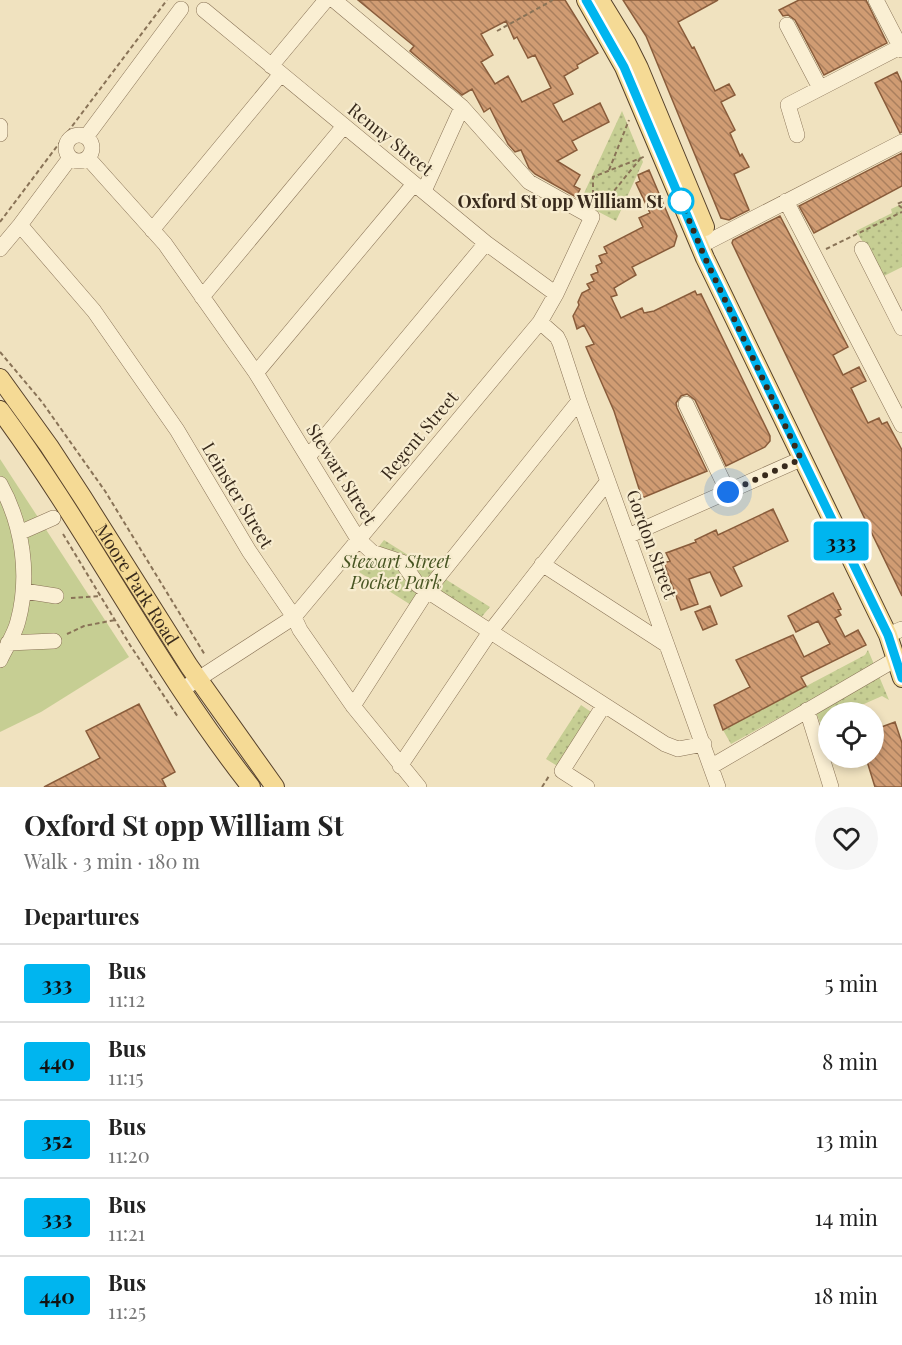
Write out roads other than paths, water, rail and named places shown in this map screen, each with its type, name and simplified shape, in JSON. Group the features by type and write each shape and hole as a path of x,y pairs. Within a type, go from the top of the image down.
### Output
{"main road":[{"path":"586,0 624,67 801,459 898,634"},
{"path":"600,0 639,68 705,244 807,443 898,634 896,659 902,678"},
{"name":"Moore Park Road","path":"0,378 55,455 185,661 275,787"},
{"name":"Moore Park Road","path":"0,410 72,515 181,690 251,787"}],"street":[{"path":"152,230 276,70 326,0"},
{"path":"256,373 419,187 462,107 334,0"},
{"path":"797,135 788,105 901,49 883,3"},
{"path":"86,137 180,5 193,15 206,5"},
{"name":"Renny Street","path":"206,5 276,70 486,243 556,294"},
{"path":"787,25 820,88"},
{"name":"Regent Street","path":"181,690 294,616 540,321 556,294 592,217 529,182 462,107"},
{"path":"0,126 0,134"},
{"path":"202,297 344,126"},
{"path":"76,135 86,137 92,145 88,158 81,161 70,158 66,148 69,140 76,135"},
{"path":"705,244 902,142"},
{"path":"0,249 70,158"},
{"name":"Stewart Street","path":"88,158 165,244 256,373 358,539 372,552 402,562 418,585 665,744 678,749 704,744"},
{"path":"786,201 902,425"},
{"name":"Leinster Street","path":"20,225 100,320 177,430 249,551 294,616 300,630 353,706 419,787"},
{"path":"308,457 486,243"},
{"path":"862,249 902,328"},
{"name":"Gordon Street","path":"540,321 557,337 560,343 718,787"},
{"path":"353,706 427,591 579,401"},
{"path":"686,404 728,492"},
{"path":"628,536 801,459"},
{"path":"400,766 490,632 608,481"},
{"path":"0,484 19,533 24,591 18,624 0,660"},
{"path":"19,533 53,518"},
{"path":"542,564 667,645"},
{"path":"24,591 56,596"},
{"path":"8,643 54,640"},
{"path":"712,766 896,659"},
{"path":"586,787 562,771 604,705"},
{"path":"807,710 831,787"}],"place":[{"name":"Oxford St opp William St","path":"681,201"}],"park label":[{"name":"Stewart Street Pocket Park","path":"396,571"}]}
